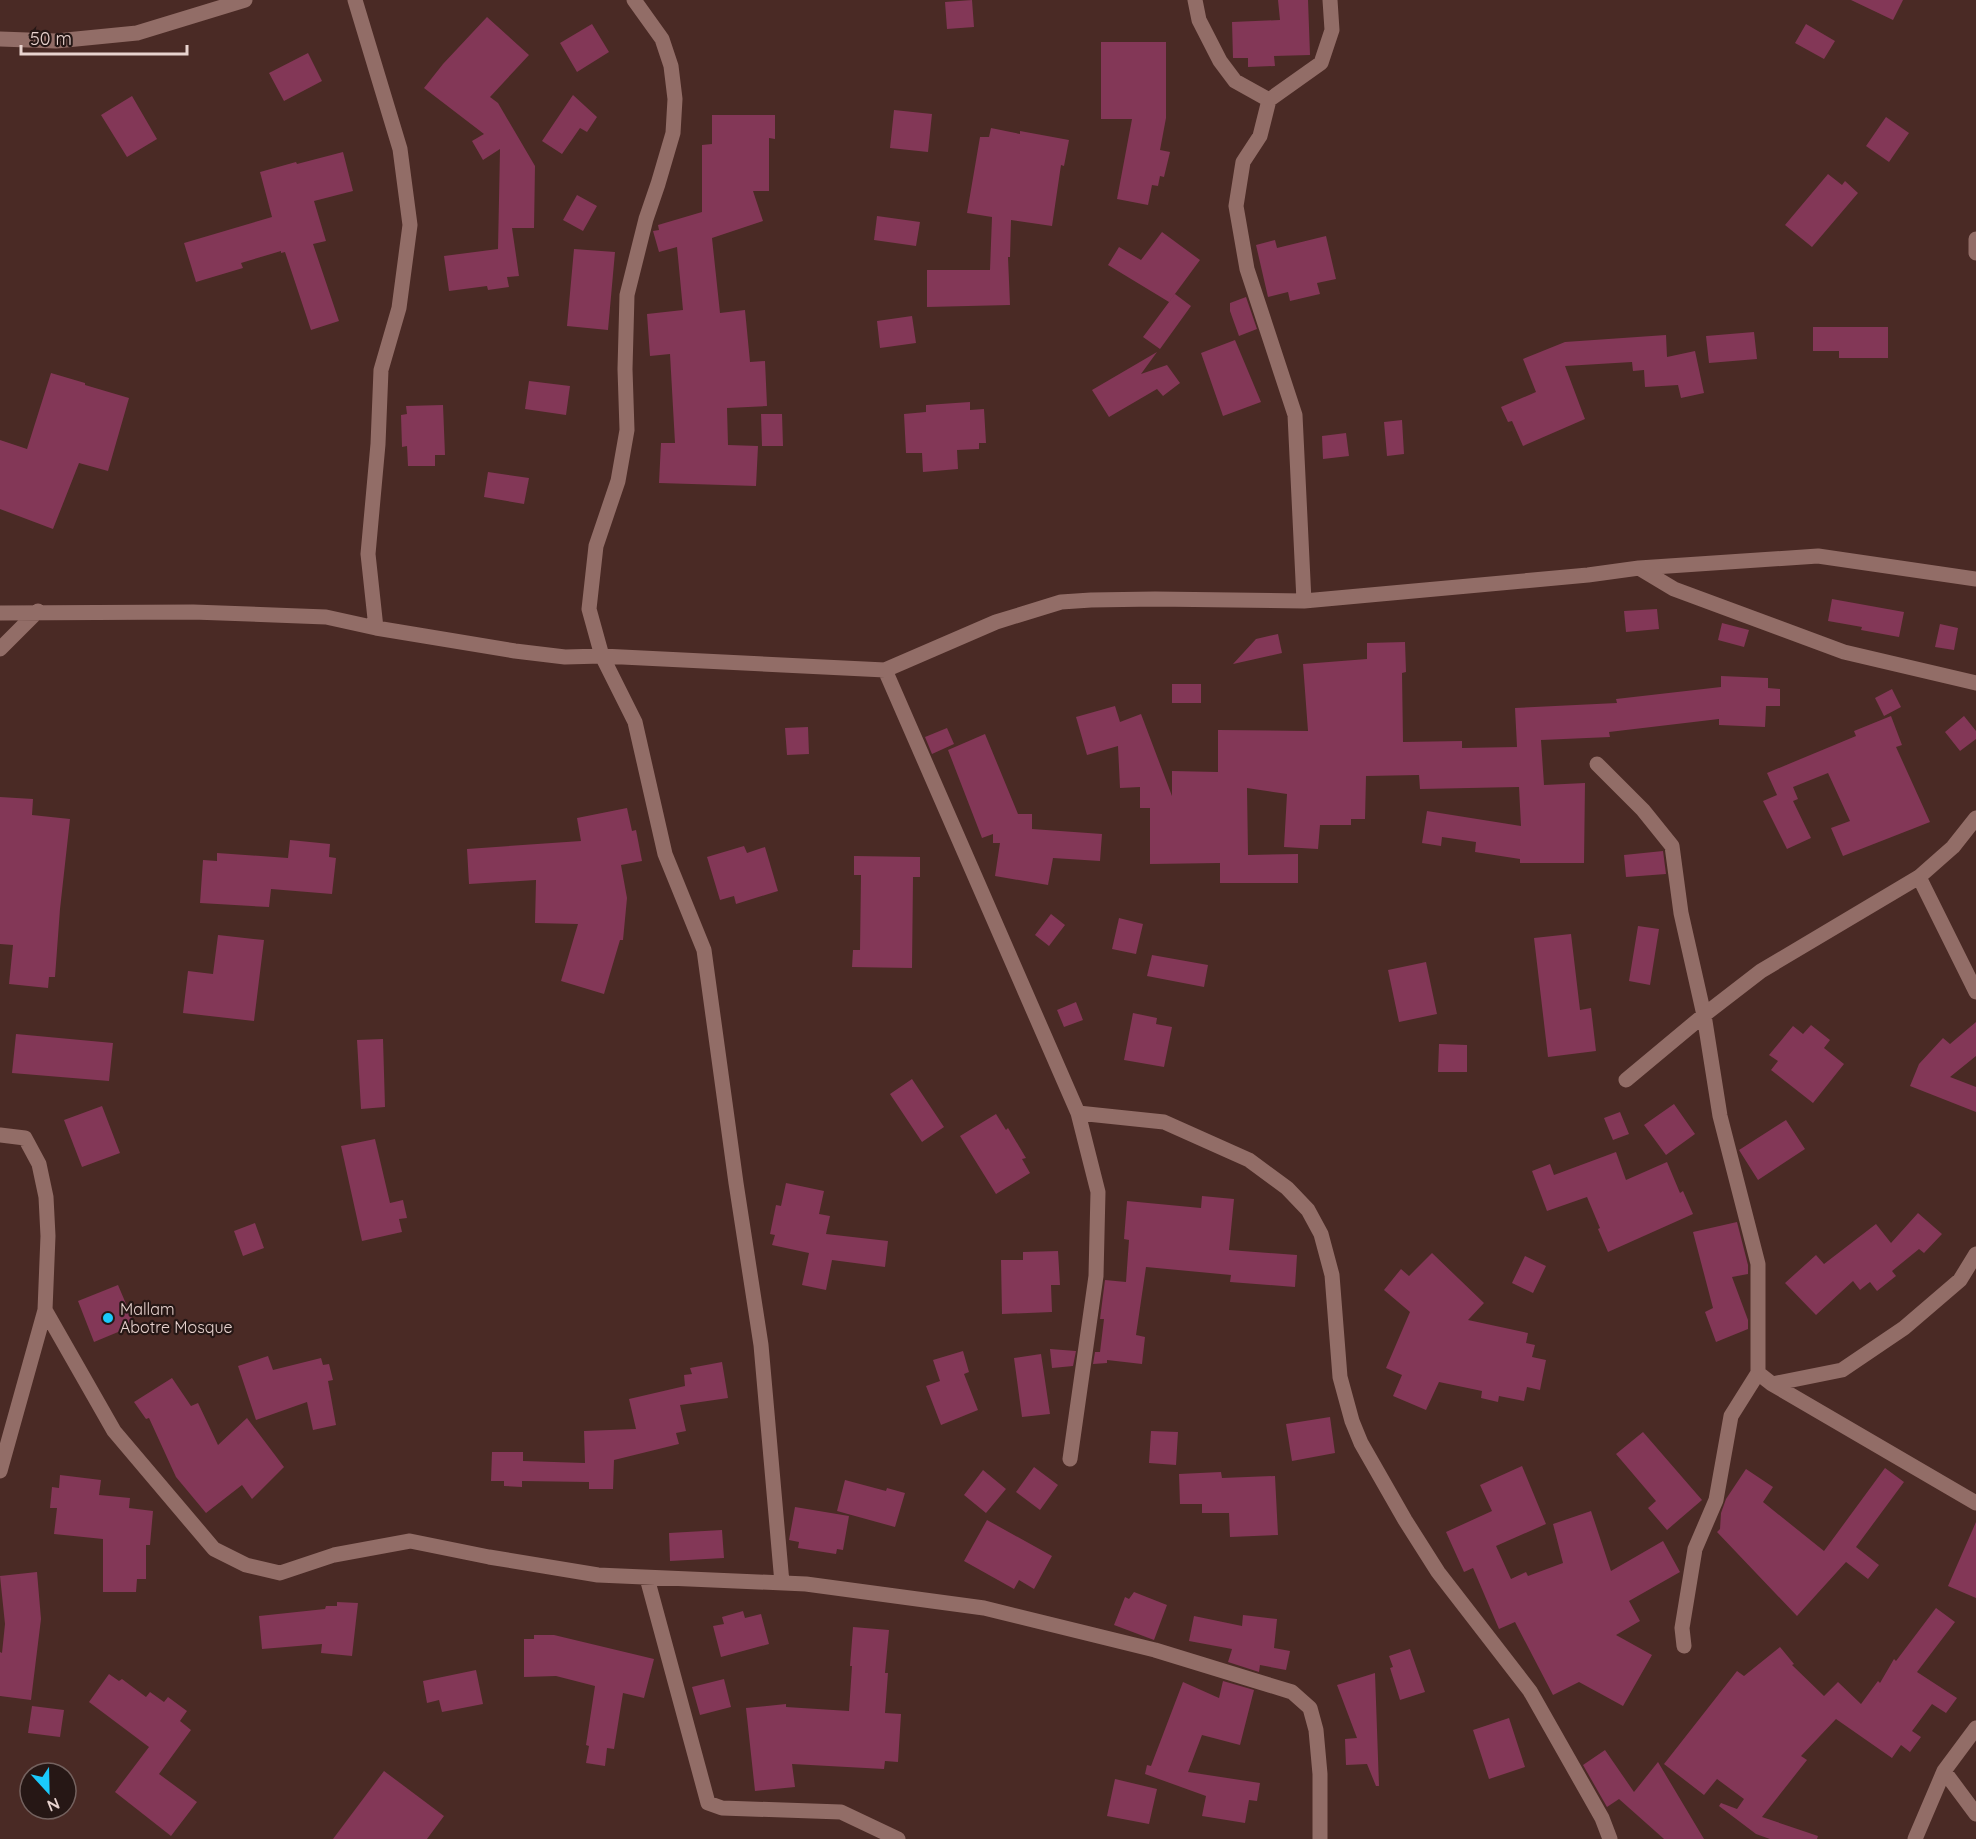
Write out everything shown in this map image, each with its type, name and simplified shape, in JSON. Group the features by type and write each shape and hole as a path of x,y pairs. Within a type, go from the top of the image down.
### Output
{"street":[{"path":"0,39 56,41 137,33 245,0"},
{"path":"355,0 400,149 410,225 399,308 381,370 378,444 368,554 376,628"},
{"path":"634,0 662,39 671,66 675,99 673,133 646,219 627,295 625,369 627,430 618,481 596,546 589,609 602,656 635,722 665,854 704,950 761,1345 782,1583"},
{"path":"1195,0 1199,20 1220,61 1235,81 1269,100"},
{"path":"1304,601 1295,415 1247,268 1236,206 1243,162 1260,136 1269,100 1321,63 1332,30 1330,0"},
{"path":"1976,239 1976,253"},
{"path":"0,613 38,611 194,612 326,617 376,628 565,657 602,656 885,670 996,622 1060,602 1155,599 1304,601 1588,575 1639,568 1818,556 1975,578"},
{"path":"1639,568 1674,588 1844,652 1976,683"},
{"path":"0,649 38,611"},
{"path":"885,670 1078,1113 1098,1191 1096,1276 1070,1459"},
{"path":"1597,764 1643,810 1672,846 1681,913 1704,1015 1720,1116 1758,1264 1758,1373 1731,1416 1716,1500 1695,1549 1682,1628 1684,1646"},
{"path":"1626,1080 1761,971 1919,877 1953,847 1976,818"},
{"path":"1919,877 1976,992"},
{"path":"1078,1113 1164,1122 1249,1160 1287,1188 1308,1210 1321,1234 1332,1275 1340,1377 1352,1421 1361,1443 1405,1521 1438,1572 1530,1691 1602,1818 1610,1839"},
{"path":"0,1135 25,1138 39,1164 46,1197 48,1236 45,1310 0,1471"},
{"path":"1772,1384 1842,1370 1904,1328 1960,1280 1976,1254"},
{"path":"45,1310 114,1431 214,1549 246,1565 280,1573 334,1555 410,1542 587,1573 647,1578 806,1584 984,1608 1155,1650 1292,1692 1310,1708 1316,1730 1320,1774 1320,1839"},
{"path":"1758,1373 1772,1384 1976,1503"},
{"path":"647,1578 708,1803 722,1808 841,1812 898,1839"},
{"path":"1916,1839 1944,1771 1976,1728"},
{"path":"1944,1771 1976,1814"}],"building":[{"path":"972,0 974,27 947,29 945,2"},
{"path":"1278,0 1308,0 1310,55 1274,56 1275,66 1248,67 1248,58 1233,58 1232,22 1280,20"},
{"path":"1851,0 1903,0 1893,20"},
{"path":"487,17 529,55 490,97 498,103 535,166 534,228 512,228 519,276 507,277 509,287 488,290 487,286 449,291 444,256 498,249 500,149 483,160 472,141 484,134 424,88"},
{"path":"592,24 609,52 577,72 560,43"},
{"path":"1806,24 1835,41 1824,59 1795,43"},
{"path":"1101,42 1166,42 1166,118 1160,150 1170,152 1164,177 1160,176 1158,186 1152,185 1148,205 1117,199 1132,119 1101,119"},
{"path":"308,53 322,81 284,101 269,73"},
{"path":"573,95 597,117 587,132 580,128 562,154 542,141"},
{"path":"132,96 157,139 127,157 101,115"},
{"path":"894,110 932,114 928,152 890,148"},
{"path":"712,115 775,115 775,139 769,138 769,191 753,191 763,221 712,238 720,313 745,310 750,362 765,361 767,406 727,408 728,445 758,446 756,486 659,483 661,443 675,443 670,354 650,356 647,314 683,310 677,247 659,252 653,231 659,230 658,225 702,212 702,145 712,144"},
{"path":"1886,117 1909,133 1889,162 1866,146"},
{"path":"991,128 1069,140 1064,166 1061,165 1052,226 1011,220 1010,257 1008,257 1010,305 927,307 927,270 990,270 992,217 967,213 980,137 989,137"},
{"path":"343,152 353,191 314,201 326,241 313,244 339,321 311,330 285,252 281,253 281,251 241,263 243,268 196,282 184,243 272,217 260,172"},
{"path":"1828,174 1842,185 1845,181 1858,193 1812,247 1785,225"},
{"path":"577,195 597,206 583,231 563,220"},
{"path":"877,216 920,222 916,246 874,240"},
{"path":"1162,232 1200,260 1169,302 1108,265 1119,247 1141,260"},
{"path":"1326,236 1336,279 1317,283 1320,294 1290,301 1288,292 1268,297 1256,245 1275,240 1277,248"},
{"path":"574,249 615,252 608,330 567,326"},
{"path":"1175,294 1191,306 1160,349 1143,337"},
{"path":"1246,297 1257,329 1239,336 1230,311 1230,303"},
{"path":"912,316 916,343 880,348 877,321"},
{"path":"1813,327 1888,327 1888,358 1839,358 1839,351 1813,351"},
{"path":"1754,332 1757,359 1709,363 1706,336"},
{"path":"1666,335 1667,357 1695,351 1704,393 1681,398 1678,385 1645,387 1644,370 1633,371 1632,362 1565,366 1585,419 1523,446 1512,421 1508,422 1501,407 1536,392 1523,359 1565,342"},
{"path":"1235,340 1261,402 1223,416 1201,353"},
{"path":"1157,352 1141,374 1167,365 1180,383 1163,396 1157,389 1109,417 1092,390"},
{"path":"51,373 129,398 108,471 79,463 53,529 0,509 0,440 27,449"},
{"path":"529,381 570,386 566,415 525,409"},
{"path":"970,402 970,410 984,409 986,443 979,443 979,449 957,450 958,469 923,472 922,453 906,453 904,414 926,412 926,405"},
{"path":"443,405 445,455 435,455 435,466 408,466 407,446 402,447 401,415 407,414 406,406"},
{"path":"761,414 782,414 783,446 762,446"},
{"path":"1402,420 1404,454 1387,456 1384,422"},
{"path":"1346,433 1349,456 1323,459 1322,436"},
{"path":"488,472 529,478 524,504 484,497"},
{"path":"1832,599 1904,612 1899,637 1828,621"},
{"path":"1657,609 1659,629 1626,632 1624,611"},
{"path":"1722,623 1749,630 1744,647 1718,640"},
{"path":"1940,624 1958,628 1954,650 1935,647"},
{"path":"1278,634 1282,653 1233,664 1256,639"},
{"path":"1405,642 1406,672 1402,673 1403,742 1462,741 1462,748 1517,747 1515,708 1617,703 1616,699 1721,687 1721,676 1768,678 1768,688 1780,689 1780,706 1766,706 1765,727 1719,725 1719,719 1609,732 1610,737 1541,740 1544,785 1585,783 1584,863 1520,863 1520,859 1475,852 1476,842 1442,837 1441,846 1422,843 1427,811 1521,826 1519,787 1420,789 1419,775 1366,776 1365,819 1351,819 1351,825 1320,825 1318,849 1284,847 1287,794 1247,788 1248,855 1298,854 1298,883 1220,883 1220,863 1150,864 1150,808 1140,808 1140,787 1120,788 1118,746 1087,755 1076,717 1115,706 1120,722 1141,714 1172,796 1172,771 1218,772 1218,730 1308,731 1303,664 1367,659 1367,643"},
{"path":"1172,684 1201,684 1201,703 1172,703"},
{"path":"1892,689 1901,707 1884,716 1875,698"},
{"path":"1891,716 1902,745 1896,747 1930,822 1843,856 1831,828 1850,821 1828,773 1793,787 1798,799 1793,801 1811,838 1787,849 1763,801 1777,795 1767,773 1856,736 1854,731"},
{"path":"1964,716 1976,731 1976,739 1960,751 1945,732"},
{"path":"808,727 809,754 787,755 785,728"},
{"path":"947,728 954,744 932,754 925,737"},
{"path":"985,734 1018,814 1032,814 1032,829 1102,834 1100,861 1053,858 1048,885 995,876 1000,843 993,843 993,834 982,838 948,750"},
{"path":"0,797 33,799 32,815 70,819 55,977 49,977 48,988 9,984 13,945 0,944"},
{"path":"627,808 632,831 636,830 642,861 621,865 627,898 623,940 620,940 604,994 561,981 578,924 535,923 536,880 469,884 467,849 581,841 577,818"},
{"path":"290,840 330,844 329,857 336,858 332,894 271,889 269,907 200,903 203,860 217,861 217,853 288,858"},
{"path":"744,846 747,853 765,847 778,891 736,904 734,896 720,900 707,857"},
{"path":"1663,851 1666,874 1626,877 1624,855"},
{"path":"854,856 920,857 920,877 913,877 912,968 852,967 853,950 860,950 861,875 854,875"},
{"path":"1051,914 1065,925 1049,946 1035,935"},
{"path":"1119,918 1143,924 1136,954 1112,949"},
{"path":"1638,926 1659,929 1650,985 1629,981"},
{"path":"1571,934 1580,1010 1591,1008 1596,1051 1548,1057 1534,938"},
{"path":"218,935 264,940 254,1021 183,1013 188,971 213,974"},
{"path":"1152,955 1208,965 1204,987 1147,976"},
{"path":"1426,962 1437,1014 1399,1022 1388,970"},
{"path":"1076,1002 1083,1020 1064,1027 1057,1010"},
{"path":"1133,1013 1157,1018 1156,1024 1172,1027 1164,1067 1124,1060"},
{"path":"1976,1022 1976,1056 1950,1077 1976,1087 1976,1112 1910,1086 1919,1064 1943,1038 1950,1044"},
{"path":"1811,1025 1830,1040 1824,1048 1844,1064 1813,1103 1771,1070 1778,1061 1769,1055 1793,1026 1803,1034"},
{"path":"16,1034 113,1043 109,1081 12,1073"},
{"path":"383,1039 385,1107 361,1109 357,1040"},
{"path":"1439,1044 1467,1045 1467,1072 1438,1072"},
{"path":"912,1079 944,1127 922,1142 890,1094"},
{"path":"1674,1104 1695,1134 1666,1155 1644,1125"},
{"path":"102,1106 120,1153 82,1167 64,1120"},
{"path":"1620,1112 1629,1134 1613,1140 1604,1118"},
{"path":"996,1114 1006,1130 1008,1128 1026,1158 1022,1159 1030,1173 996,1194 960,1136"},
{"path":"1786,1120 1805,1149 1758,1180 1739,1150"},
{"path":"375,1139 390,1203 403,1200 407,1218 399,1219 402,1232 362,1241 341,1146"},
{"path":"1616,1152 1626,1180 1667,1162 1680,1193 1683,1191 1693,1214 1608,1252 1587,1197 1547,1211 1532,1171 1550,1164 1554,1175"},
{"path":"786,1183 824,1191 819,1214 830,1216 826,1234 888,1241 885,1267 832,1260 826,1290 802,1285 809,1253 772,1245 775,1235 770,1234 776,1205 781,1206"},
{"path":"1202,1196 1234,1199 1229,1250 1297,1255 1295,1287 1230,1282 1231,1275 1146,1267 1136,1335 1145,1337 1142,1364 1107,1360 1107,1363 1093,1364 1095,1352 1100,1352 1104,1319 1100,1319 1105,1280 1126,1282 1129,1240 1124,1239 1127,1201 1201,1208"},
{"path":"1918,1213 1942,1234 1924,1253 1919,1249 1892,1271 1896,1276 1877,1291 1870,1282 1860,1290 1853,1281 1816,1315 1785,1283 1816,1255 1824,1264 1876,1224 1891,1243"},
{"path":"1737,1222 1748,1265 1748,1274 1732,1277 1748,1320 1748,1329 1716,1342 1705,1312 1713,1308 1693,1232"},
{"path":"255,1223 264,1248 243,1256 234,1231"},
{"path":"1058,1251 1060,1285 1051,1285 1052,1312 1002,1314 1001,1260 1023,1260 1023,1252"},
{"path":"1432,1253 1484,1303 1468,1320 1528,1333 1526,1343 1535,1345 1532,1357 1546,1360 1540,1390 1527,1387 1524,1401 1499,1396 1498,1402 1481,1398 1482,1391 1439,1382 1426,1410 1393,1396 1402,1375 1386,1368 1410,1312 1384,1290 1401,1269 1409,1276"},
{"path":"1525,1256 1546,1266 1533,1293 1512,1283"},
{"path":"118,1285 135,1325 94,1342 78,1301"},
{"path":"1050,1349 1076,1351 1073,1366 1052,1368"},
{"path":"963,1351 969,1372 964,1374 978,1410 941,1425 926,1386 940,1381 933,1360"},
{"path":"1041,1354 1050,1414 1022,1417 1014,1358"},
{"path":"268,1356 273,1370 321,1358 323,1365 329,1364 333,1380 328,1381 336,1425 313,1430 307,1402 256,1420 238,1366"},
{"path":"722,1362 728,1398 680,1405 686,1431 676,1433 679,1444 614,1460 613,1489 589,1489 589,1482 522,1481 522,1487 504,1486 504,1481 491,1481 492,1452 523,1452 523,1461 585,1463 584,1431 636,1429 629,1399 685,1386 684,1375 692,1374 690,1368"},
{"path":"172,1378 191,1406 198,1403 218,1445 247,1418 284,1467 252,1499 242,1485 206,1513 176,1477 149,1418 146,1419 134,1402"},
{"path":"1330,1417 1335,1453 1292,1461 1286,1424"},
{"path":"1151,1431 1178,1432 1176,1465 1149,1463"},
{"path":"1643,1432 1702,1500 1667,1530 1648,1508 1656,1501 1616,1454"},
{"path":"1522,1466 1546,1524 1496,1546 1511,1579 1526,1572 1528,1576 1563,1563 1553,1524 1591,1511 1611,1571 1663,1541 1680,1572 1629,1601 1640,1621 1616,1635 1652,1655 1623,1706 1579,1682 1553,1695 1515,1622 1499,1629 1473,1568 1464,1572 1446,1532 1492,1511 1480,1485"},
{"path":"1034,1467 1058,1485 1040,1510 1016,1492"},
{"path":"1885,1468 1904,1482 1856,1547 1879,1565 1868,1579 1846,1562 1797,1616 1717,1532 1720,1529 1721,1513 1726,1499 1746,1469 1773,1487 1763,1502 1824,1551"},
{"path":"983,1470 1006,1489 986,1513 964,1495"},
{"path":"1221,1472 1222,1478 1275,1476 1278,1535 1230,1537 1229,1513 1202,1513 1202,1504 1180,1504 1179,1474"},
{"path":"60,1475 101,1480 99,1495 130,1498 129,1508 153,1511 150,1545 146,1545 146,1579 137,1579 136,1592 103,1592 103,1539 54,1534 57,1508 50,1508 52,1487 59,1488"},
{"path":"845,1480 886,1491 887,1488 905,1493 895,1527 837,1511"},
{"path":"795,1507 849,1516 843,1550 837,1549 836,1554 798,1548 799,1542 789,1540"},
{"path":"987,1520 1052,1556 1034,1589 1019,1580 1014,1589 964,1561"},
{"path":"1976,1522 1976,1598 1948,1586"},
{"path":"722,1530 724,1558 670,1561 669,1533"},
{"path":"37,1572 41,1619 31,1700 0,1696 0,1652 2,1653 5,1624 0,1576"},
{"path":"1134,1592 1167,1605 1154,1640 1114,1625 1125,1597 1129,1599"},
{"path":"337,1602 358,1603 352,1656 321,1653 322,1644 262,1649 259,1616 325,1609 326,1606 337,1606"},
{"path":"1936,1608 1955,1622 1917,1672 1957,1698 1946,1713 1932,1704 1912,1731 1921,1737 1910,1752 1901,1745 1892,1758 1836,1719 1801,1756 1807,1760 1762,1817 1818,1836 1817,1839 1770,1839 1756,1834 1719,1806 1721,1803 1737,1809 1744,1799 1717,1779 1704,1795 1664,1764 1737,1671 1744,1676 1780,1647 1794,1664 1792,1665 1824,1696 1838,1682 1861,1704 1878,1681 1880,1683 1894,1659 1896,1661"},
{"path":"743,1611 745,1618 761,1614 769,1644 721,1657 713,1626 724,1624 722,1617"},
{"path":"1243,1615 1277,1619 1274,1648 1290,1651 1286,1670 1260,1665 1259,1672 1228,1662 1232,1649 1189,1641 1194,1616 1242,1626"},
{"path":"853,1627 889,1630 885,1673 888,1673 885,1713 901,1714 898,1762 885,1761 884,1769 792,1764 795,1787 755,1791 746,1708 786,1704 786,1707 849,1711"},
{"path":"534,1635 554,1635 654,1659 644,1698 623,1693 614,1749 607,1748 605,1766 586,1763 589,1746 586,1745 595,1686 556,1676 524,1677 524,1639 534,1639"},
{"path":"1410,1649 1425,1692 1400,1700 1390,1668 1393,1667 1389,1656"},
{"path":"476,1670 483,1704 442,1712 439,1700 427,1703 423,1681"},
{"path":"1375,1673 1379,1786 1376,1786 1367,1764 1346,1765 1345,1739 1357,1738 1337,1685"},
{"path":"109,1674 119,1681 122,1679 146,1697 150,1692 164,1702 168,1697 187,1711 180,1721 191,1730 159,1774 197,1802 171,1836 115,1792 149,1747 89,1702"},
{"path":"724,1679 731,1707 700,1715 692,1687"},
{"path":"1223,1681 1254,1690 1240,1745 1202,1735 1188,1772 1260,1783 1257,1801 1249,1800 1245,1823 1202,1816 1206,1796 1145,1774 1147,1765 1151,1766 1183,1682 1219,1698"},
{"path":"32,1706 64,1710 60,1737 28,1733"},
{"path":"1509,1718 1525,1767 1489,1779 1473,1730"},
{"path":"1605,1750 1634,1792 1658,1762 1704,1839 1664,1839 1619,1799 1607,1807 1583,1765"},
{"path":"384,1771 444,1816 427,1839 333,1839"},
{"path":"1115,1779 1157,1789 1149,1824 1107,1816"}],"place":[{"name":"Mallam Abotre Mosque","path":"108,1318"}]}
